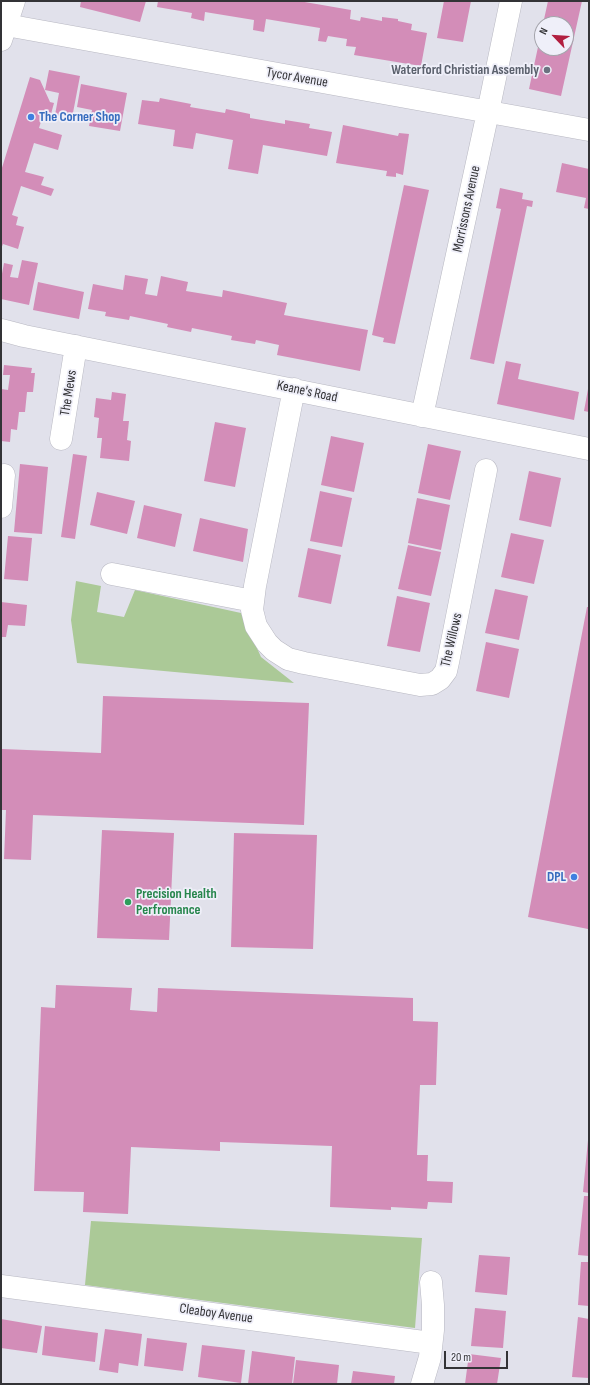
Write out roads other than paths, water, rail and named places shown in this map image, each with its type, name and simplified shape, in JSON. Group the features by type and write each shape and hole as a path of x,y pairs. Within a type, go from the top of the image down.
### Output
{"street":[{"path":"4,26 14,1"},
{"name":"Morrissons Avenue","path":"422,416 511,1"},
{"name":"Tycor Avenue","path":"4,26 589,130"},
{"name":"Keane's Road","path":"1,330 24,336 589,449"},
{"name":"Keane's Road","path":"1,336 24,336"},
{"name":"The Mews","path":"61,439 76,346"},
{"name":"The Willows","path":"294,390 253,601 253,619 261,635 274,650 288,659 312,665 414,684 427,685 436,682 443,676 448,662 486,470"},
{"path":"1,507 4,475"},
{"path":"112,574 253,601"},
{"path":"422,1384 430,1357 433,1318 431,1282"},
{"name":"Cleaboy Avenue","path":"1,1286 431,1343"}],"place":[{"name":"Waterford Christian Assembly","path":"547,70"},
{"name":"The Corner Shop","path":"31,117"},
{"name":"DPL","path":"574,877"},
{"name":"Precision Health Perfromance","path":"128,902"}]}
